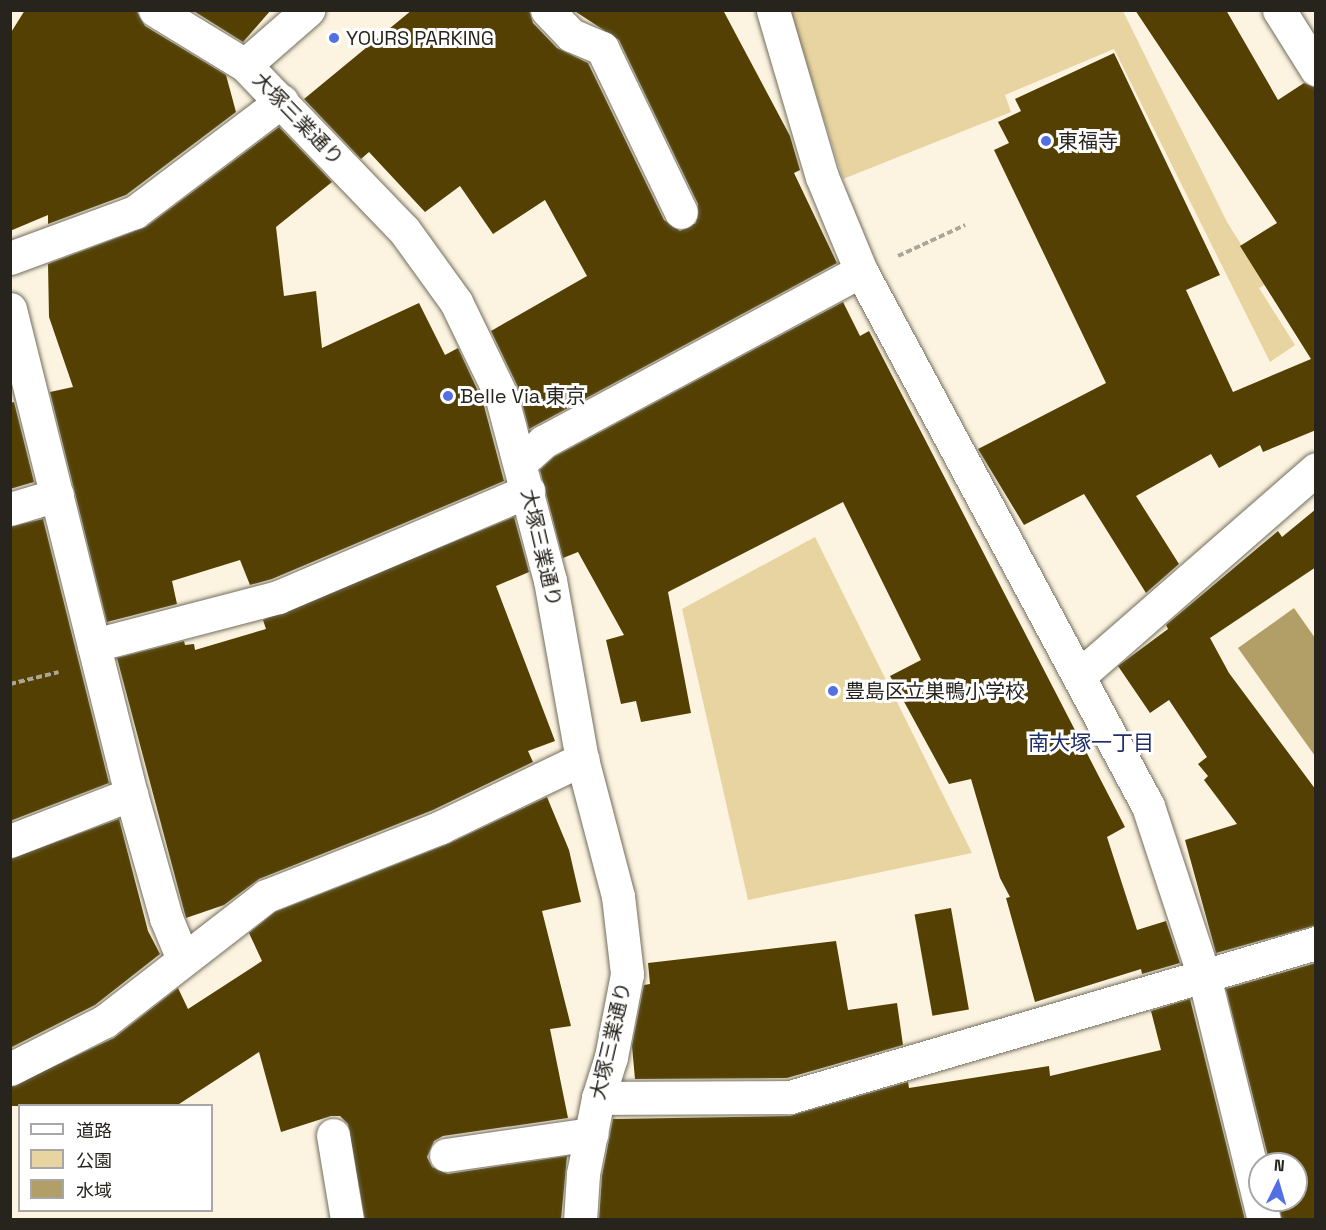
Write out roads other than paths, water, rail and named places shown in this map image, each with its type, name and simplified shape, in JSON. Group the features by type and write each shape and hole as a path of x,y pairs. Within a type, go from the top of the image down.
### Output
{"street":[{"name":"大塚三業通り","path":"155,10 245,64 404,230 456,302 501,394 550,580 582,759 618,896 627,974 611,1057 598,1098 591,1134 580,1220"},
{"path":"245,64 308,10"},
{"path":"547,10 571,35 602,48 681,212"},
{"path":"773,10 822,177 861,271 1080,675 1148,806 1204,976 1264,1220"},
{"path":"1279,10 1316,69"},
{"path":"10,258 135,212 282,101"},
{"path":"96,653 278,597 524,476 543,442 861,271"},
{"path":"10,309 131,794 166,918 183,959"},
{"path":"1080,675 1316,469"},
{"path":"10,509 57,495"},
{"path":"10,1069 105,1021 266,896 441,827 582,759"},
{"path":"10,841 131,794"},
{"path":"598,1098 790,1097 1316,943"},
{"path":"446,1155 591,1134"},
{"path":"333,1135 347,1220"}],"water":[{"path":"1294,608 1315,638 1315,756 1238,648"}],"place":[{"name":"YOURS PARKING","path":"334,38"},
{"name":"東福寺","path":"1046,141"},
{"name":"Belle Via 東京","path":"448,396"},
{"name":"豊島区立巣鴨小学校","path":"833,691"}],"district":[{"name":"南大塚一丁目","path":"1091,743"}]}
